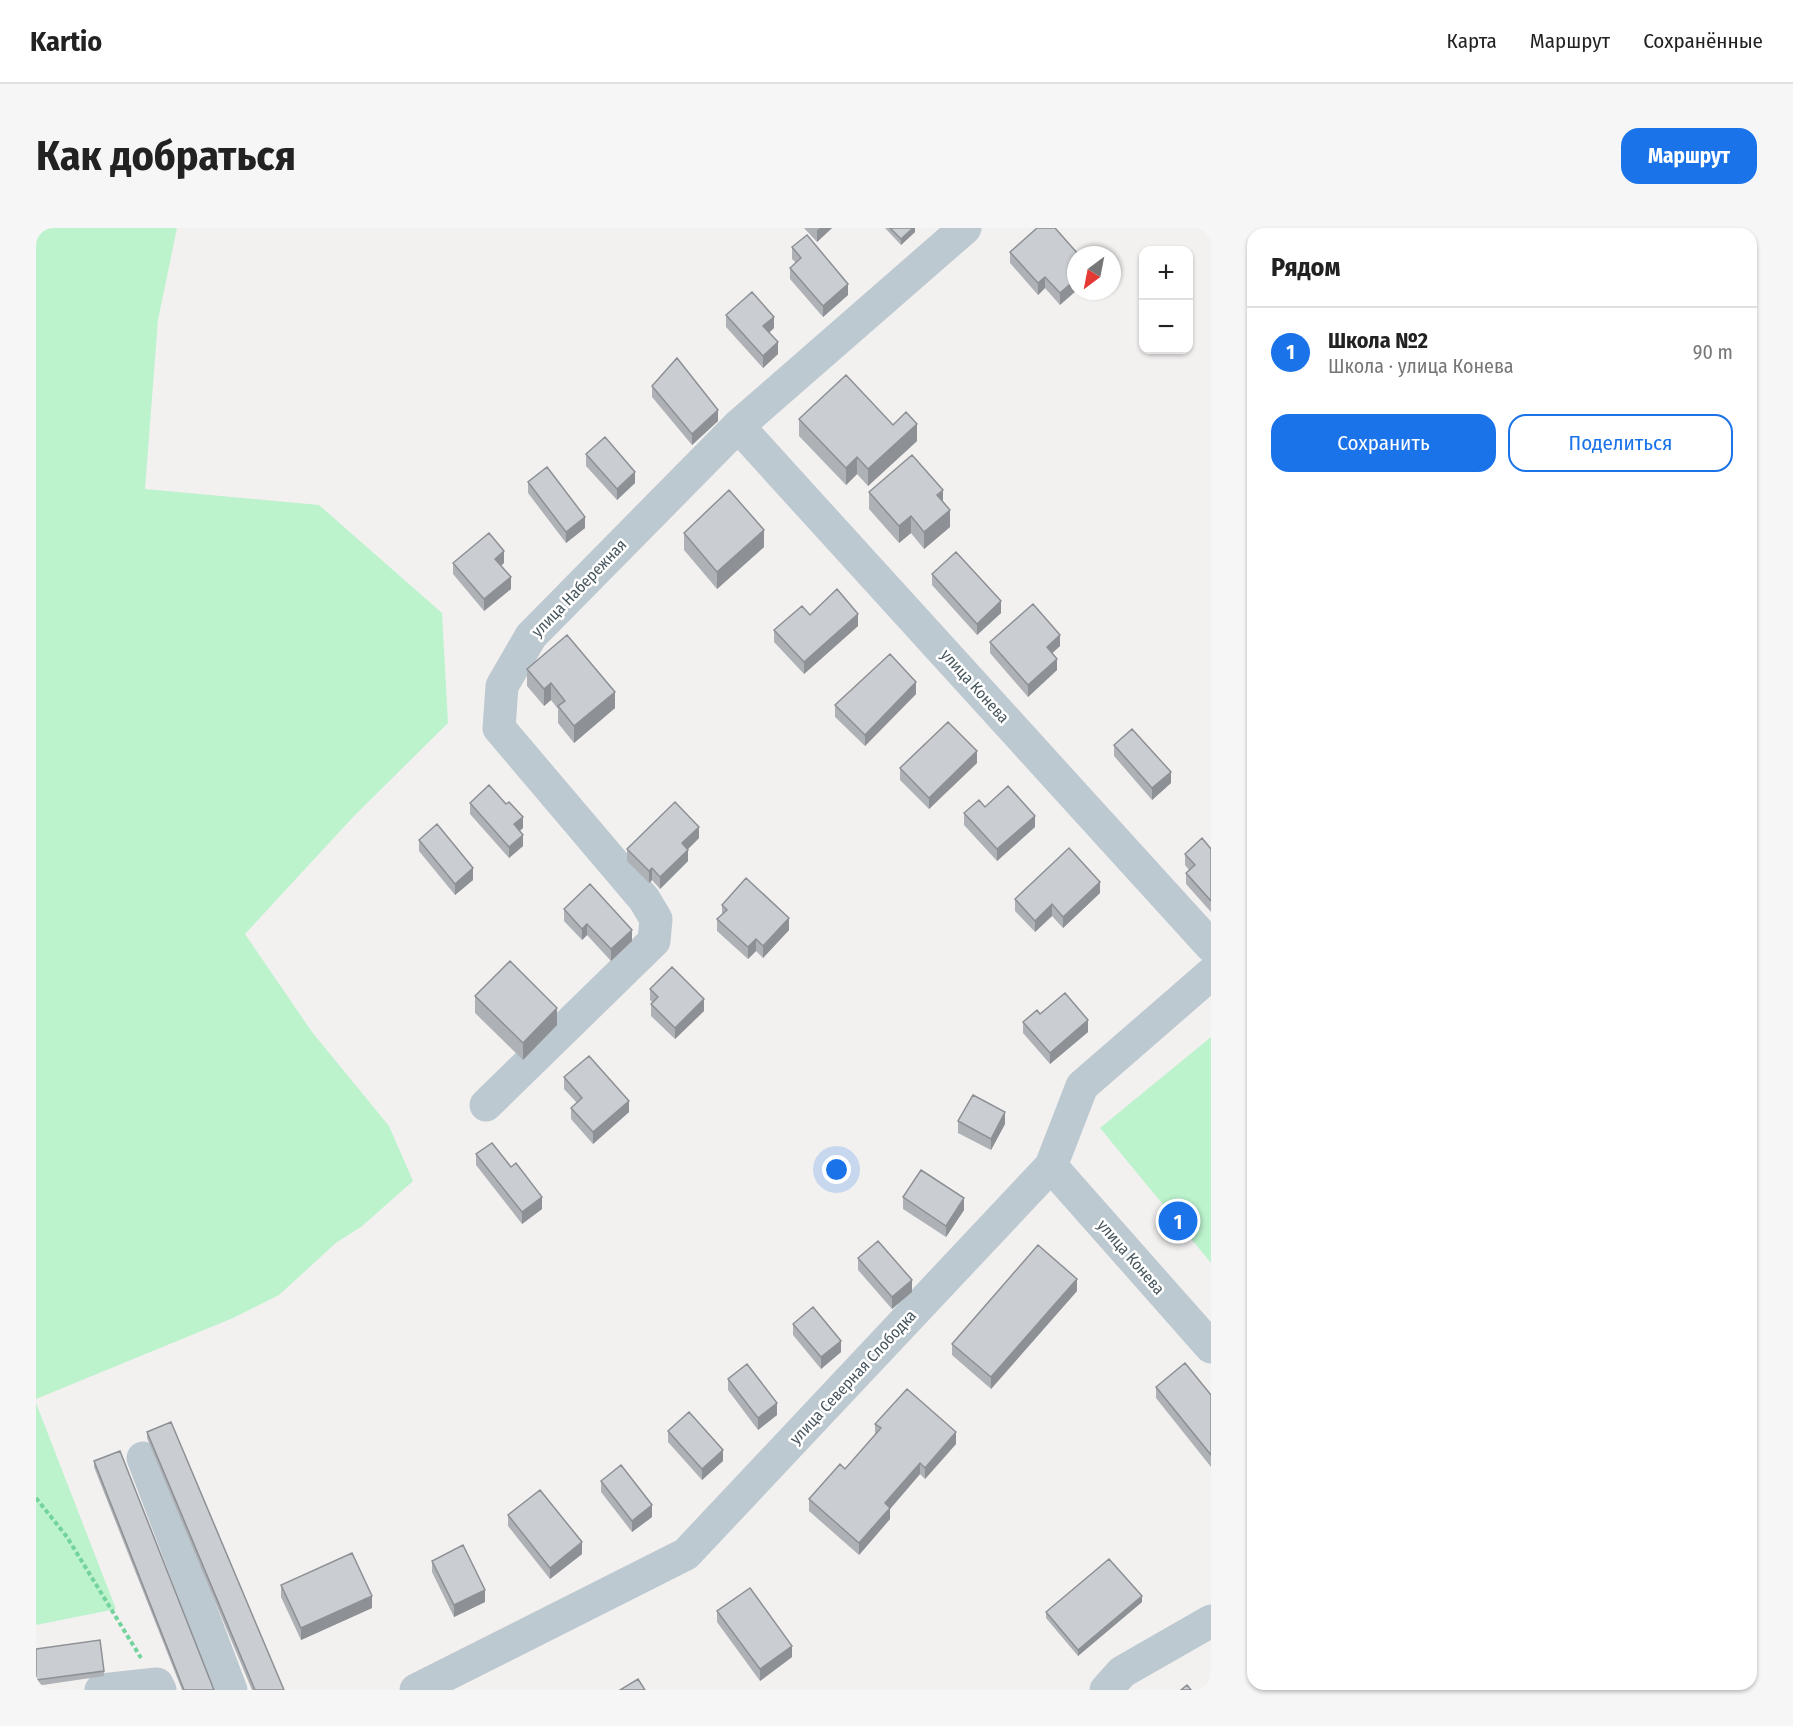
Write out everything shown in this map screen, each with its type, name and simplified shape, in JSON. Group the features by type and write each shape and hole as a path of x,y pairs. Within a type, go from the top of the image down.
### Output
{"street":[{"name":"улица Набережная","path":"486,1105 654,941 656,919 644,899 499,728 502,686 531,636 738,426 965,228"},
{"name":"улица Конева","path":"738,426 1211,946"},
{"name":"улица Северная Слободка","path":"416,1690 686,1554 1051,1166 1082,1086 1211,974"},
{"name":"улица Конева","path":"1051,1166 1211,1347"},
{"path":"143,1458 231,1690"},
{"path":"1106,1690 1122,1672 1211,1621"},
{"path":"101,1690 159,1687"}],"path":[{"path":"36,1498 67,1537 159,1687"}],"green space":[{"path":"36,228 177,228 158,320 145,489 319,505 442,613 448,723 354,816 245,934 312,1032 389,1126 413,1181 361,1227 337,1242 279,1295 233,1318 36,1399"},
{"path":"1211,1037 1211,1263 1100,1128"},
{"path":"36,1403 116,1609 36,1625"}],"building":[{"path":"890,228 913,228 901,239"},
{"path":"1037,228 1055,228 1071,246 1067,246 1067,287 1060,293 1045,277 1038,283 1010,252"},
{"path":"807,235 848,284 823,306 790,268 801,258 792,247"},
{"path":"752,292 774,317 763,326 778,342 763,356 726,315"},
{"path":"677,358 718,410 692,434 652,386"},
{"path":"846,375 893,425 906,412 917,424 868,469 857,457 846,468 799,419"},
{"path":"605,437 635,472 617,489 586,454"},
{"path":"912,455 943,490 937,495 950,510 924,532 911,516 899,526 869,492"},
{"path":"547,467 585,517 566,532 528,482"},
{"path":"729,490 764,530 717,572 684,533"},
{"path":"489,533 504,551 495,559 511,577 484,599 453,563"},
{"path":"956,552 1001,601 977,624 932,574"},
{"path":"837,589 858,614 804,662 774,630 802,606 810,615"},
{"path":"1033,604 1060,635 1047,647 1057,659 1028,685 990,642"},
{"path":"567,635 615,692 574,726 558,706 565,701 551,683 544,689 527,669"},
{"path":"890,654 916,682 865,735 835,705"},
{"path":"948,722 977,751 929,798 900,768"},
{"path":"1132,729 1171,772 1152,788 1114,745"},
{"path":"489,785 506,804 509,802 523,817 514,824 523,835 509,847 470,803"},
{"path":"1008,786 1035,816 997,849 964,813 979,800 985,807"},
{"path":"675,802 699,827 682,843 688,850 660,877 652,868 649,871 627,849"},
{"path":"437,824 473,868 455,884 419,840"},
{"path":"1202,838 1211,849 1211,901 1186,873 1195,865 1185,854"},
{"path":"1069,848 1100,882 1063,917 1052,904 1035,921 1015,899"},
{"path":"746,878 789,918 763,946 756,939 748,947 717,919 727,910 722,905"},
{"path":"590,884 632,930 611,949 587,924 582,929 564,909"},
{"path":"510,961 557,1008 523,1043 475,996"},
{"path":"672,967 704,999 675,1028 651,1004 658,997 650,989"},
{"path":"1065,993 1088,1020 1050,1053 1023,1022 1037,1010 1040,1014"},
{"path":"589,1056 629,1101 593,1132 571,1108 582,1098 564,1077"},
{"path":"973,1095 1005,1112 991,1139 958,1121"},
{"path":"492,1143 511,1167 516,1163 542,1197 522,1212 476,1154"},
{"path":"921,1170 964,1198 946,1226 903,1197"},
{"path":"878,1241 912,1280 892,1297 858,1258"},
{"path":"1038,1245 1077,1279 991,1377 952,1344"},
{"path":"813,1307 841,1341 821,1357 793,1324"},
{"path":"1185,1363 1211,1395 1211,1455 1156,1387"},
{"path":"747,1364 777,1403 758,1418 728,1379"},
{"path":"907,1389 956,1432 925,1468 920,1463 885,1503 890,1508 859,1543 809,1499 840,1464 845,1469 881,1428 875,1424"},
{"path":"689,1412 723,1450 702,1469 668,1431"},
{"path":"171,1422 284,1690 255,1690 147,1432"},
{"path":"120,1451 214,1690 184,1690 94,1461"},
{"path":"621,1465 652,1505 632,1521 601,1481"},
{"path":"540,1490 582,1542 550,1568 508,1515"},
{"path":"463,1545 485,1590 454,1605 432,1561"},
{"path":"352,1553 372,1596 301,1628 281,1585"},
{"path":"1109,1559 1142,1596 1078,1650 1046,1612"},
{"path":"750,1588 792,1646 760,1669 717,1611"},
{"path":"100,1640 104,1671 36,1680 36,1649"},
{"path":"638,1679 645,1690 620,1690"},
{"path":"1187,1685 1191,1690 1181,1690"}],"place":[{"name":"Школа №2","path":"1178,1221"}]}
